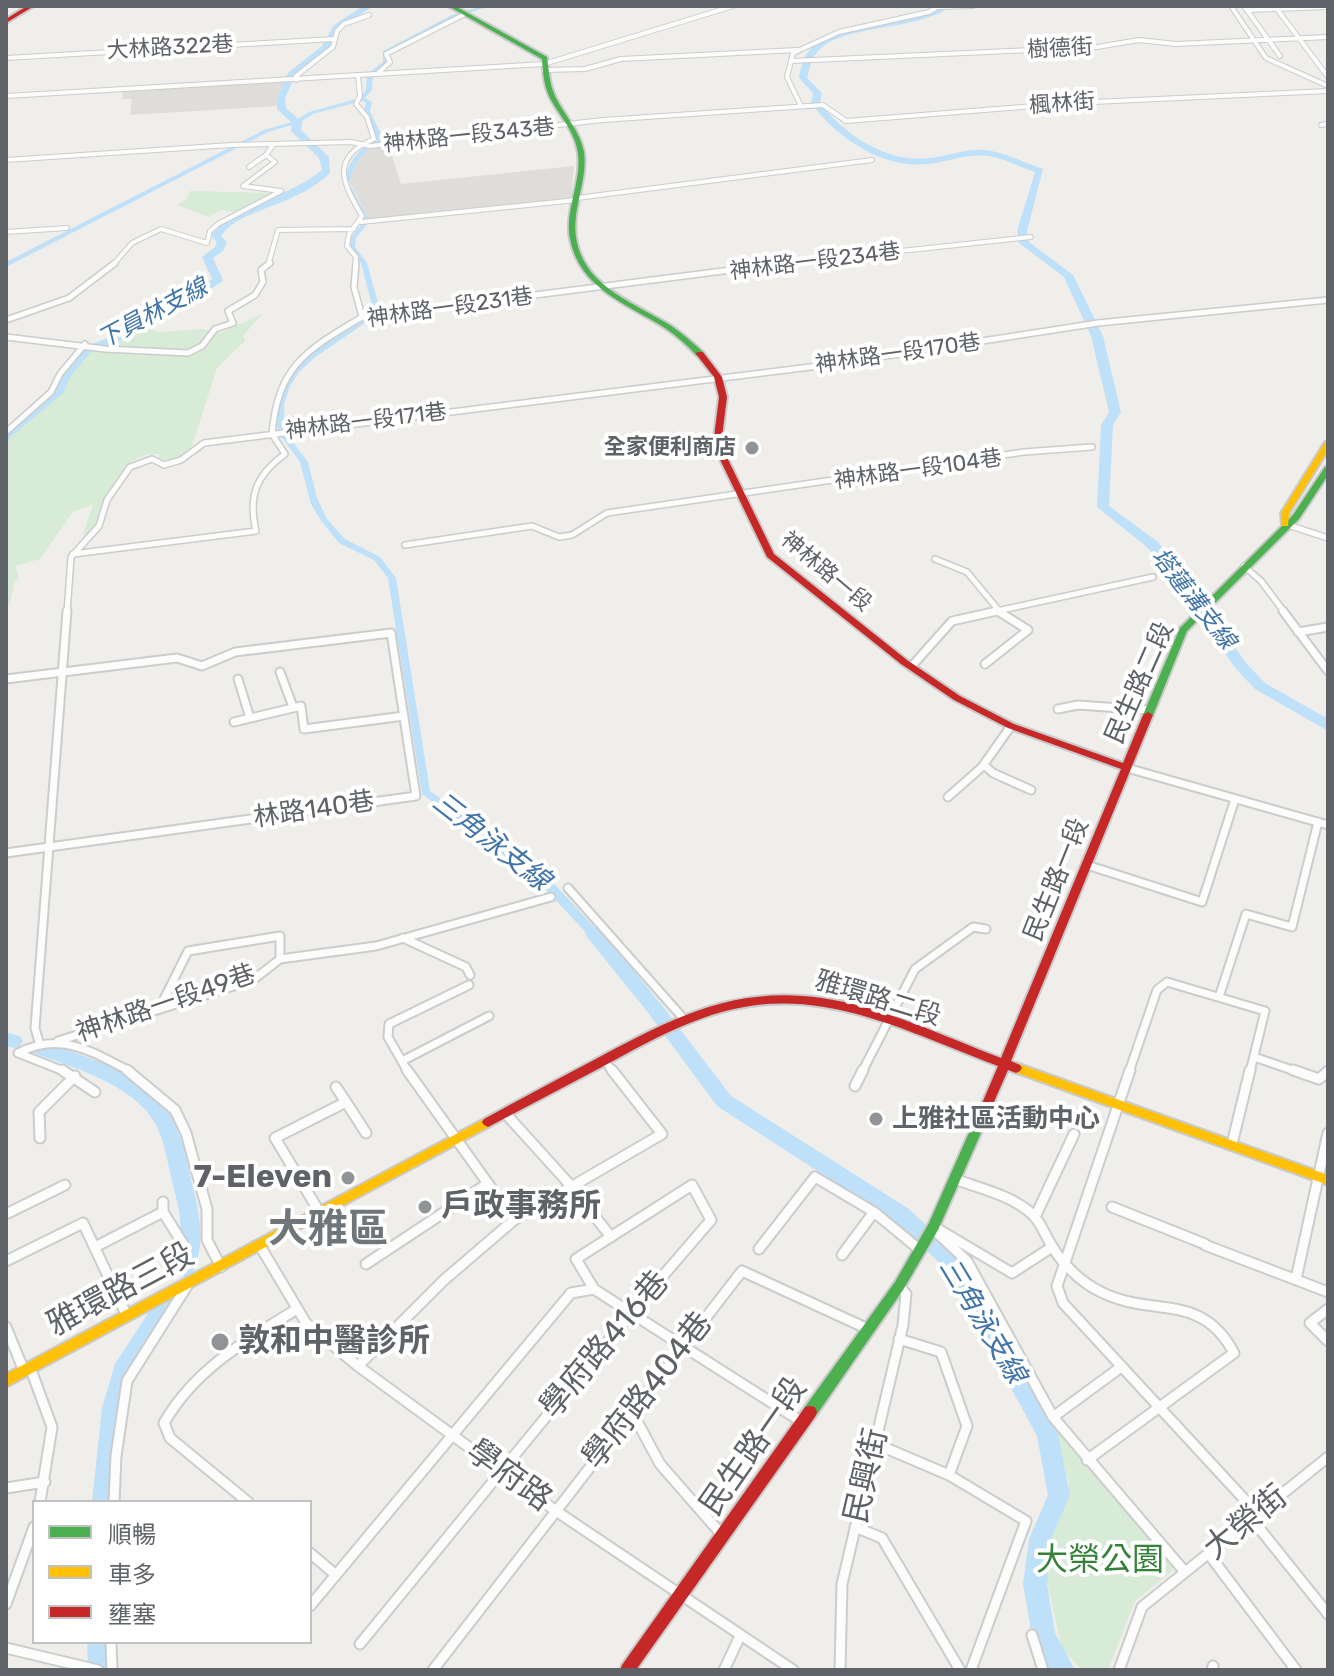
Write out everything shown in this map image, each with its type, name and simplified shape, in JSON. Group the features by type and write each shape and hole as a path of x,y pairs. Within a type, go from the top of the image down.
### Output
{"street":[{"path":"6,21 31,6"},
{"path":"451,6 541,54 543,79 571,125 581,151 573,237 577,251 599,288 668,325 696,349 718,377"},
{"path":"544,67 733,6"},
{"path":"6,96 376,74 544,67 585,69 621,59 797,50 839,32 929,12 938,6 973,6"},
{"path":"1231,6 1253,41 1271,62 1328,88"},
{"path":"1246,8 1328,7"},
{"path":"1246,8 1280,56"},
{"path":"1277,9 1328,77"},
{"path":"296,80 296,76 333,47 334,39 344,24 369,15"},
{"path":"376,74 390,62 386,54 463,15"},
{"name":"樹德街","path":"791,61 1097,47 1145,40 1176,44 1328,37"},
{"name":"大林路322巷","path":"6,58 334,39"},
{"path":"797,50 787,77 801,106"},
{"path":"358,76 360,96 356,104 367,117 374,139 361,144 344,171 342,181 362,216 347,246 356,257 354,287 362,317"},
{"name":"楓林街","path":"571,125 823,105 846,121 1072,103 1328,88"},
{"path":"1321,125 1328,124"},
{"name":"神林路一段343巷","path":"6,160 231,145 370,146 571,125"},
{"path":"249,167 266,155 273,145"},
{"path":"6,320 69,298 112,266 132,243 161,229 207,243 210,231 218,224 281,191 243,186 275,162 266,155"},
{"path":"361,222 440,215 455,209 577,199 872,160"},
{"path":"6,232 67,228"},
{"path":"6,337 85,344 105,349 196,350 215,329 233,323 228,311 255,295 263,282 261,270 270,264 278,230 354,229"},
{"name":"神林路一段234巷","path":"599,288 873,252 917,251 1031,237"},
{"name":"神林路一段231巷","path":"73,554 256,531 248,502 251,493 271,463 285,454 272,434 273,407 280,380 320,342 362,317 599,288"},
{"name":"神林路一段170巷","path":"718,377 834,364 1078,329 1098,323 1328,300"},
{"path":"6,432 51,392 60,374 85,344"},
{"name":"神林路一段171巷","path":"73,554 99,526 107,500 130,467 152,459 164,465 181,460 204,443 718,377"},
{"name":"神林路一段","path":"718,377 723,397 717,445 770,555 911,667 957,698 1011,726 1127,768"},
{"path":"1328,444 1285,513 1285,524 1328,538"},
{"name":"神林路一段104巷","path":"405,545 532,526 559,537 572,535 607,513 1024,452 1092,447"},
{"name":"民生路二段","path":"1127,768 1183,630 1304,508 1328,469"},
{"path":"39,1042 35,1028 73,554"},
{"path":"935,559 967,572 996,610 1028,630 985,664"},
{"path":"1244,566 1261,581 1328,671"},
{"path":"911,667 952,621 1153,577"},
{"path":"1298,632 1328,627"},
{"name":"林路140巷","path":"49,847 416,796 391,633 235,652 202,666 177,658 64,672"},
{"path":"6,679 64,672"},
{"path":"280,672 293,707"},
{"path":"238,679 250,718"},
{"path":"1058,709 1078,705 1148,710"},
{"path":"234,722 301,706 304,729 404,716"},
{"path":"948,797 984,765 1011,726"},
{"path":"984,765 993,773 1031,790"},
{"path":"1127,768 1328,825"},
{"name":"民生路一段","path":"627,1670 899,1286 933,1227 1005,1065 1127,768"},
{"path":"1087,865 1202,902 1235,799"},
{"path":"1220,994 1246,914 1292,927 1318,822"},
{"path":"6,853 49,847"},
{"path":"568,888 680,1019"},
{"name":"神林路一段49巷","path":"58,1041 253,980 280,959 376,946 551,897"},
{"path":"855,1086 915,969 973,927 986,929"},
{"path":"159,1009 188,951 223,948 280,936 280,959"},
{"path":"403,938 466,967 470,980 389,1024 388,1037 454,1141 514,1220"},
{"path":"1232,1144 1265,1011 1220,994 1167,982 1157,990 1057,1286 1063,1303 1254,1515 1328,1614"},
{"name":"雅環路二段","path":"260,1246 680,1019 757,997 818,1000 887,1022 1323,1178"},
{"path":"404,1060 489,1016"},
{"path":"95,1092 75,1076 18,1053 39,1042 58,1041 105,1058 138,1076 175,1110 186,1133 207,1209 207,1240 221,1267"},
{"path":"1254,1057 1319,1079 1328,1071"},
{"path":"358,1366 444,1280 514,1220 662,1134 604,1060"},
{"path":"40,1138 39,1112 75,1076"},
{"path":"336,1087 366,1133"},
{"path":"320,1213 275,1138 346,1102"},
{"path":"505,1113 572,1187 611,1237 576,1259 594,1289 803,1423"},
{"path":"1296,1279 1323,1178 1328,1133"},
{"path":"1035,1217 1074,1134"},
{"path":"759,1249 815,1177 874,1212 920,1250"},
{"path":"955,1179 1020,1205 1035,1217 1066,1264 1112,1297 1164,1304 1213,1321 1226,1332 1234,1353 1087,1460"},
{"path":"366,1264 487,1184"},
{"path":"6,1214 65,1185"},
{"name":"學府路416巷","path":"360,1644 711,1220 692,1185 611,1237"},
{"path":"95,1247 163,1207 183,1244"},
{"path":"1112,1207 1328,1292"},
{"path":"842,1255 874,1212"},
{"path":"6,1261 83,1223 127,1316"},
{"path":"933,1227 1012,1273 1052,1247"},
{"path":"933,1227 967,1261 1053,1417 1185,1572"},
{"name":"雅環路三段","path":"6,1381 260,1246"},
{"name":"學府路","path":"260,1246 306,1323 358,1366 556,1511 678,1596 793,1670"},
{"name":"學府路404巷","path":"433,1670 742,1271 868,1329"},
{"path":"114,1500 116,1456 127,1381 150,1339 188,1284"},
{"name":"民興街","path":"840,1670 842,1584 899,1339 906,1294 899,1286"},
{"path":"312,1604 571,1293 594,1289"},
{"path":"246,1500 170,1438 164,1423 170,1410 227,1352 297,1309"},
{"path":"1328,1309 1310,1323 1328,1341"},
{"path":"6,1327 52,1427 40,1500"},
{"path":"899,1339 941,1352 967,1426 949,1475"},
{"path":"1053,1417 1121,1367"},
{"path":"632,1412 660,1464 723,1537"},
{"path":"874,1443 949,1475 1026,1521 971,1670"},
{"name":"大榮街","path":"1119,1670 1142,1607 1328,1457"},
{"path":"6,1488 45,1482"},
{"path":"855,1527 882,1538 897,1570 952,1652 960,1670"},
{"path":"6,1604 32,1532"},
{"path":"1208,1553 1296,1670"},
{"path":"312,1555 336,1575"},
{"path":"1032,1635 1043,1670"},
{"path":"724,1670 740,1636"},
{"path":"111,1644 112,1670"},
{"path":"6,1648 57,1665 98,1670"}],"shaded area":[{"path":"286,81 276,106 130,115 132,99 122,99 123,90"},
{"path":"388,144 401,184 574,166 571,199 369,219 348,179 363,147"}],"green space":[{"path":"190,191 274,193 235,212 221,210 208,217 177,205 187,199"},
{"path":"262,314 243,336 245,341 217,368 190,452 182,459 159,460 159,454 143,456 131,462 121,473 86,536 83,535 93,504 73,512 40,559 15,566 19,577 14,583 10,604 6,605 6,440 62,390 69,375 90,350 145,327 159,332 203,329 220,333"},
{"name":"大榮公園","path":"1052,1418 1085,1462 1172,1560 1172,1571 1135,1601 1108,1670 1082,1670 1062,1649 1046,1577 1050,1540 1067,1502 1069,1484"}],"waterway":[{"name":"下員林支線","path":"6,437 59,391 66,375 87,349 123,336 218,280 207,257 219,249 222,242 216,236 220,229 303,189 327,171 324,157 296,131 297,122 282,109 281,99 291,75 326,47 337,27 369,6"},
{"name":"三角泳支線","path":"362,99 369,90 370,74 386,63 385,52 454,16 487,6"},
{"name":"塔蓮溝支線","path":"947,6 933,14 833,38 816,47 810,55 803,78 818,93 815,103 833,124 858,142 900,160 922,162 968,153 987,153 1040,171 1022,231 1024,243 1068,275 1097,336 1115,412 1107,425 1103,507 1153,545 1242,667 1260,686 1328,726"},
{"path":"6,265 266,131 297,122 311,113 362,99"},
{"name":"三角泳支線","path":"362,99 369,102 367,111 381,141 362,151 346,183 367,221 353,238 352,247 364,263 377,310 297,370 286,386 280,405 281,426 304,462 313,498 324,520 342,541 377,558 392,578 425,792 542,878 593,933"},
{"name":"三角泳支線","path":"593,933 724,1101 902,1215 954,1264 1047,1434 1059,1495 1040,1539 1035,1584 1044,1636 1063,1670"},
{"name":"下員林支線","path":"6,1039 14,1041"},
{"name":"下員林支線","path":"39,1048 125,1084 153,1105 162,1118 174,1147 189,1213 191,1231 185,1268"},
{"name":"下員林支線","path":"103,1500 113,1408 126,1364 165,1305"},
{"name":"下員林支線","path":"99,1644 100,1670"}],"traffic: fast":[{"path":"451,6 545,58 548,87 573,131 581,153 581,174 573,217 573,238 580,260 592,278 608,292 666,326 700,354"},
{"path":"1148,715 1183,630 1296,517 1328,469"},
{"path":"810,1412 899,1286 934,1226 986,1108"}],"traffic: slow":[{"path":"1285,524 1285,513 1328,444"},
{"path":"1016,1068 1328,1180"},
{"path":"6,1381 488,1122"}],"traffic: jam":[{"path":"6,21 31,6"},
{"path":"700,354 718,377 723,397 717,445 770,555 904,662 957,698 1011,726 1127,768"},
{"path":"986,1108 1148,715"},
{"path":"488,1122 685,1019 737,1003 765,999 794,999 849,1008 898,1023 1016,1068"},
{"path":"627,1670 810,1412"}],"place":[{"name":"全家便利商店","path":"752,448"},
{"name":"上雅社區活動中心","path":"876,1119"},
{"name":"7-Eleven","path":"348,1178"},
{"name":"戶政事務所","path":"425,1207"},
{"name":"敦和中醫診所","path":"220,1342"}],"district":[{"name":"大雅區","path":"328,1230"}]}
